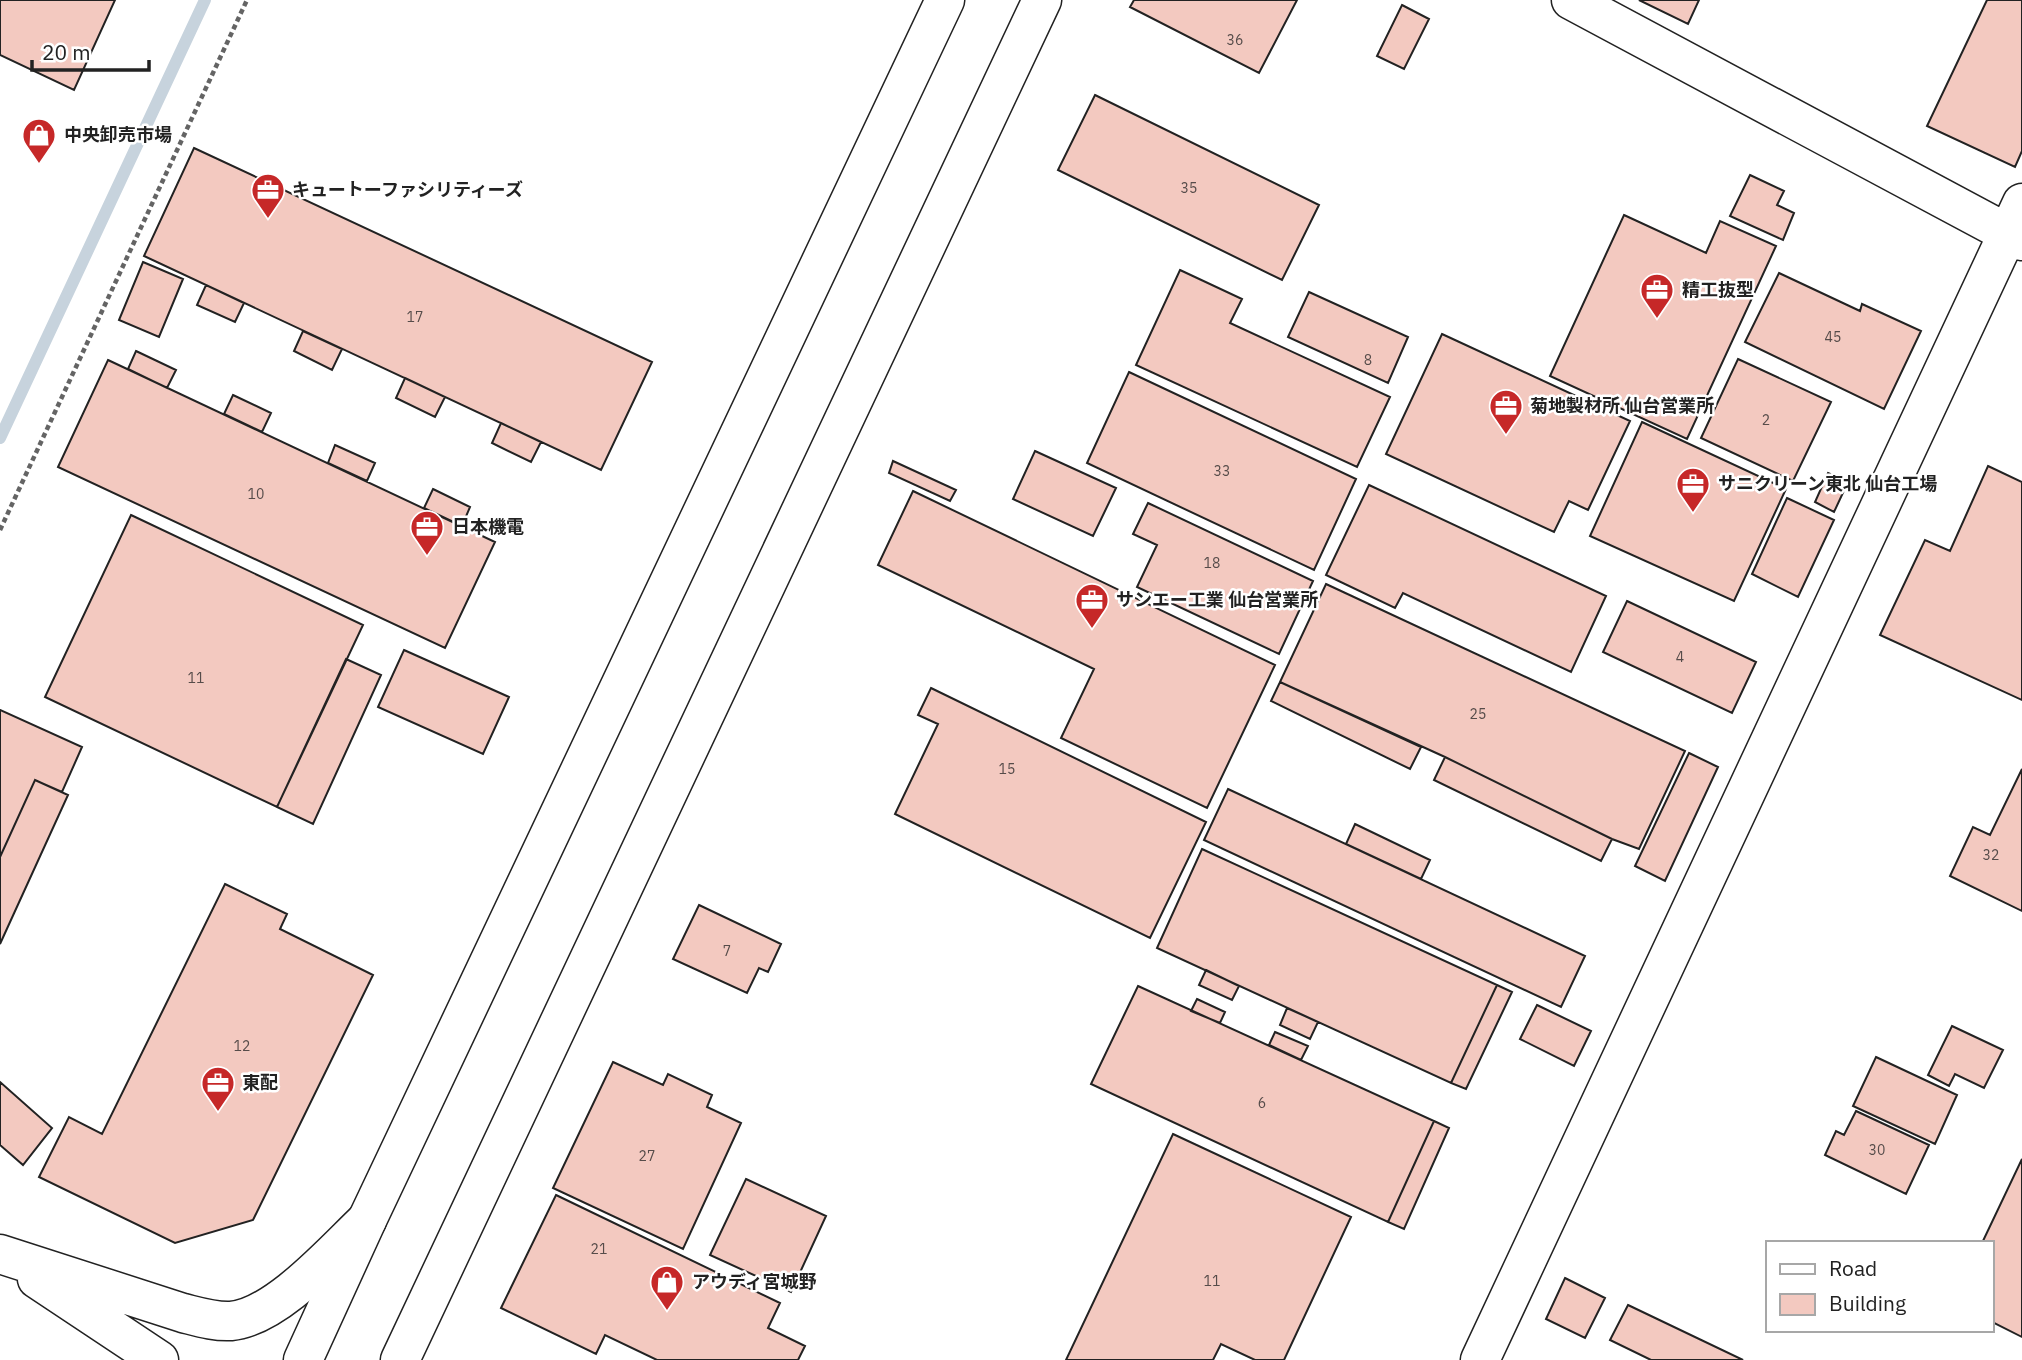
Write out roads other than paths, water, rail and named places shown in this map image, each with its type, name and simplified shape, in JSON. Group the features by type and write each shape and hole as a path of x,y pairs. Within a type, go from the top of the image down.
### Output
{"main road":[{"path":"303,1360 945,0"},
{"path":"400,1360 1042,0"},
{"path":"1480,1360 2017,226 1571,0"},
{"path":"0,1254 183,1313 206,1319 231,1321 248,1317 277,1302 299,1285 367,1220"},
{"path":"0,1254 159,1360"}],"waterway":[{"path":"0,438 205,0"}],"place":[{"name":"中央卸売市場","path":"39,165"},
{"name":"キュートーファシリティーズ","path":"268,220"},
{"name":"精工抜型","path":"1657,320"},
{"name":"菊地製材所 仙台営業所","path":"1506,436"},
{"name":"サニクリーン東北 仙台工場","path":"1693,514"},
{"name":"日本機電","path":"427,557"},
{"name":"サンエー工業 仙台営業所","path":"1092,630"},
{"name":"東配","path":"218,1113"},
{"name":"アウディ宮城野","path":"667,1312"}]}
